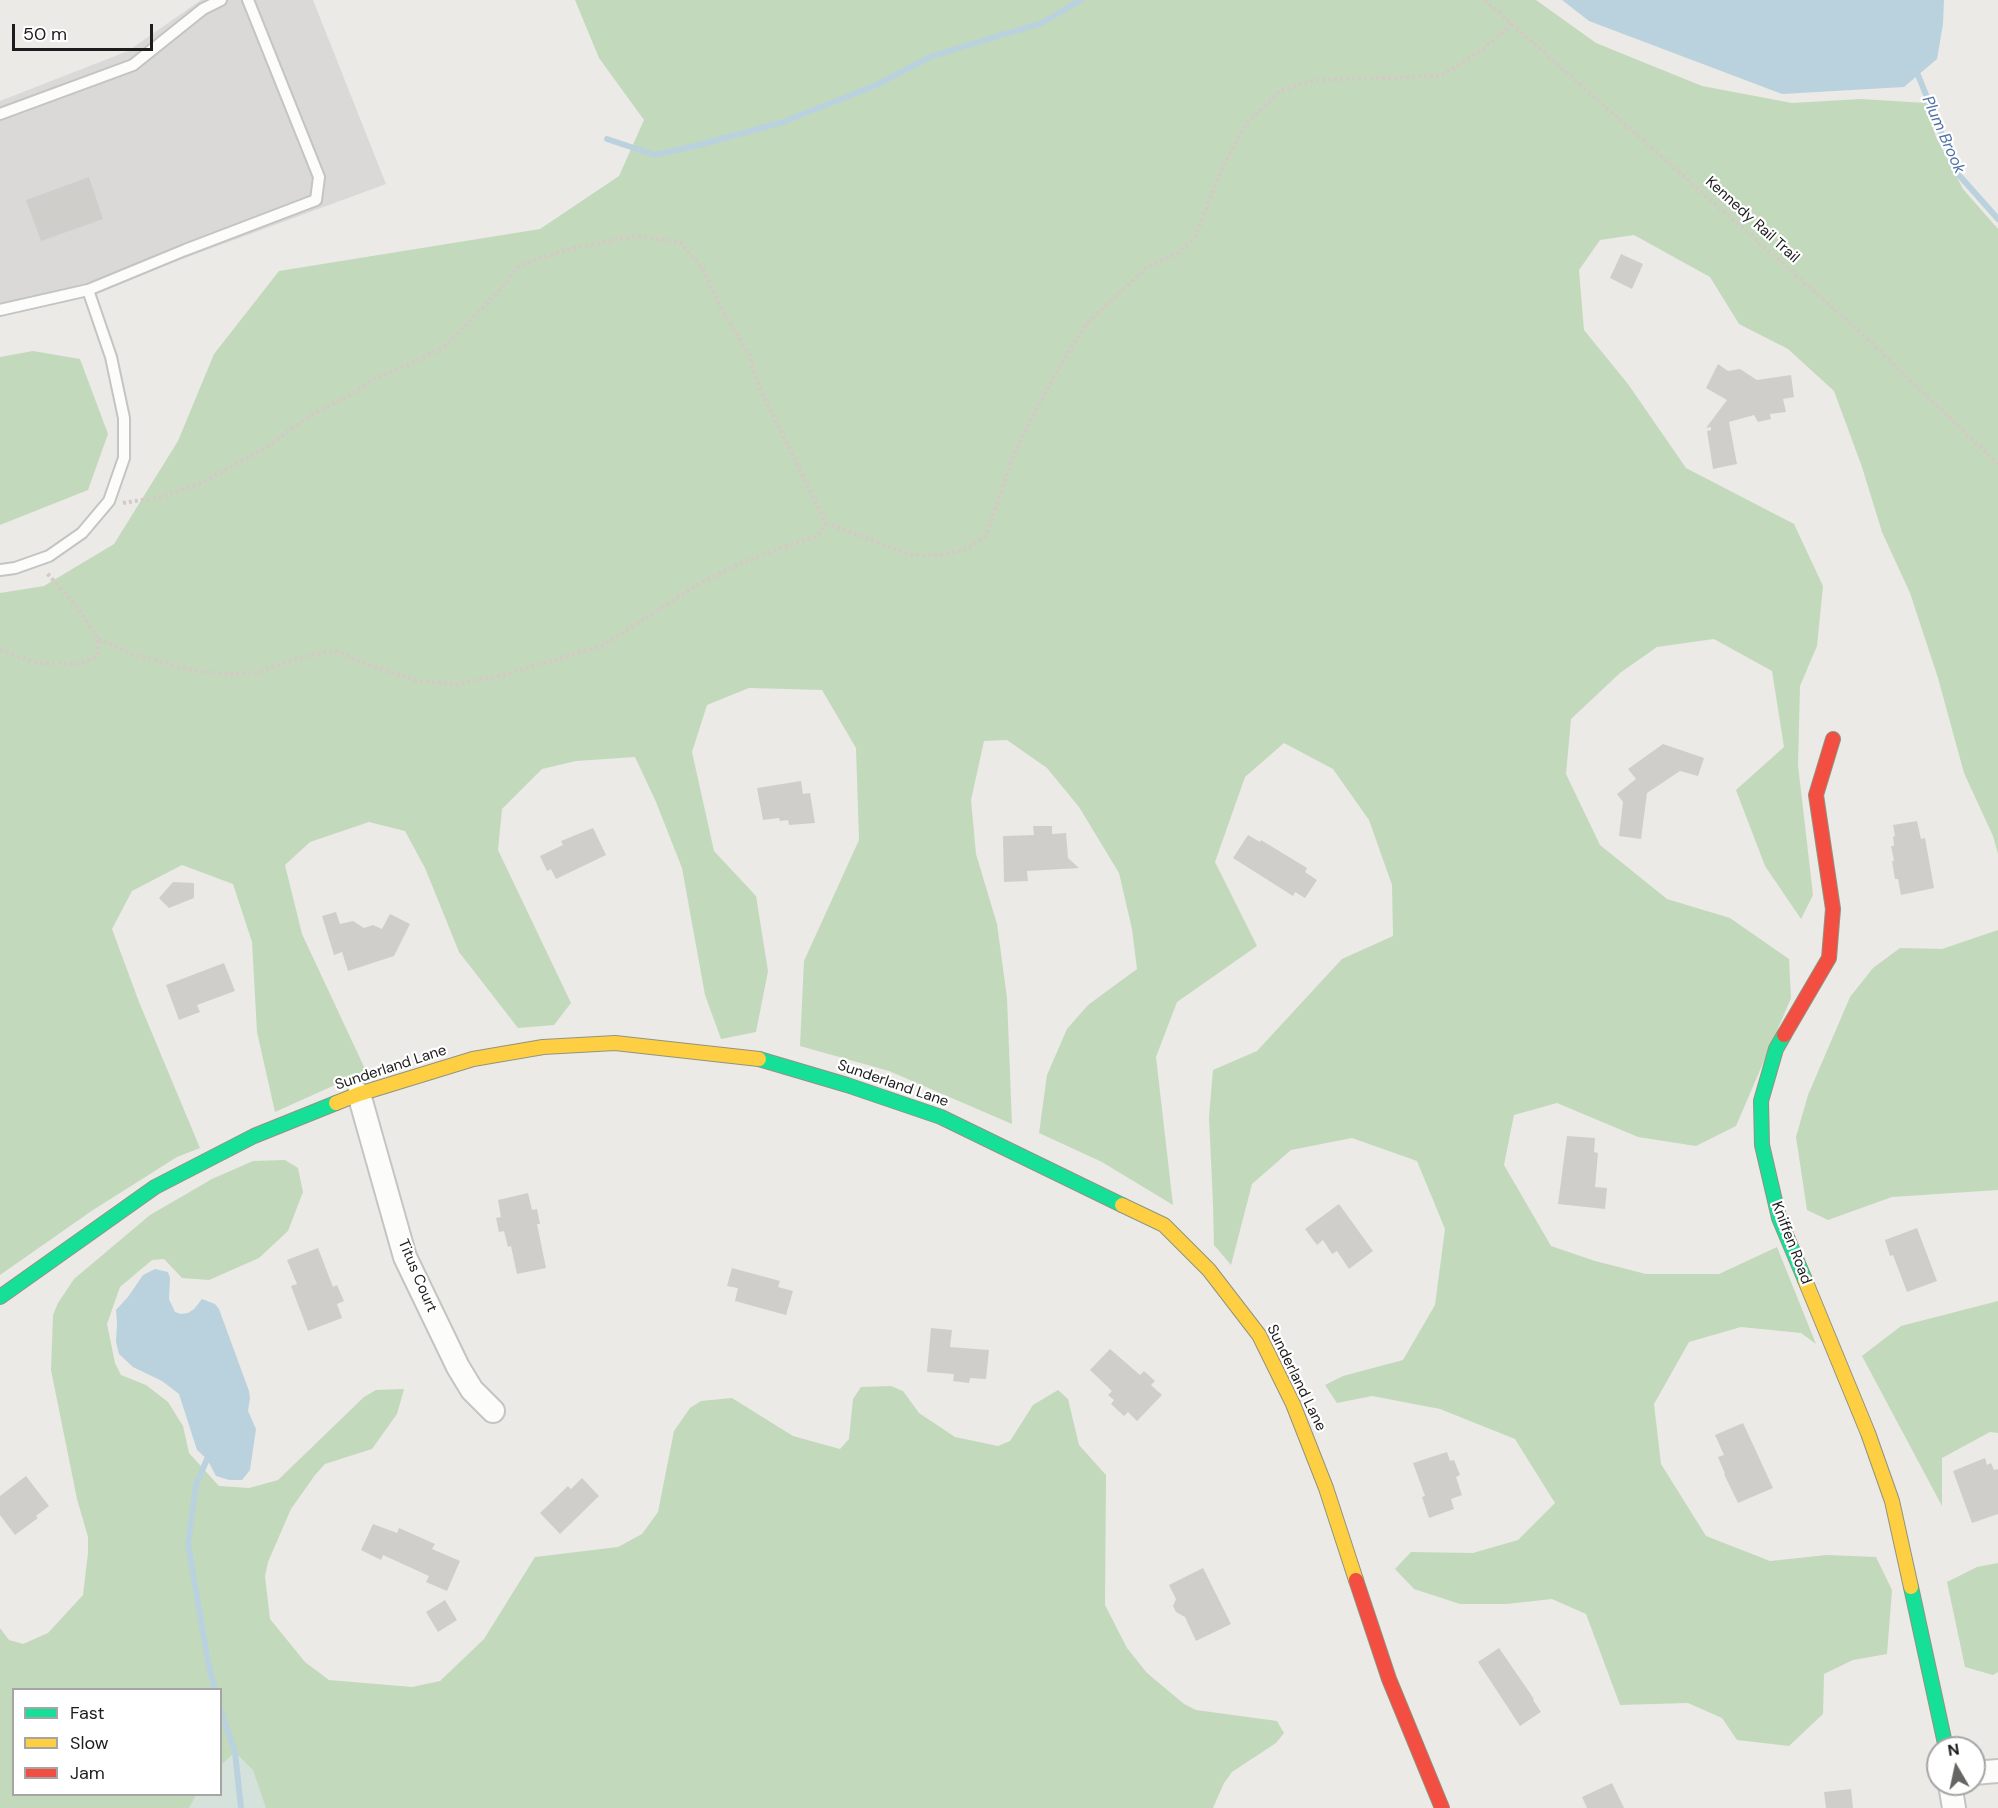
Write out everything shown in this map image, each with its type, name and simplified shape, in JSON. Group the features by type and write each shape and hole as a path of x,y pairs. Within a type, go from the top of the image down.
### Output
{"street":[{"name":"Kniffen Road","path":"1833,739 1816,795 1833,909 1829,958 1776,1049 1761,1101 1762,1145 1779,1218 1869,1432 1892,1501 1944,1736"},
{"name":"Sunderland Lane","path":"0,1297 155,1187 254,1136 360,1094 473,1059 543,1047 615,1043 752,1057 847,1085 941,1117 1164,1225 1209,1270 1259,1335 1293,1404 1326,1488 1389,1678 1442,1808"},
{"name":"Titus Court","path":"360,1094 405,1257 458,1367 472,1390 493,1411"}],"lane":[{"path":"0,114 133,65 203,9 220,0"},
{"path":"0,310 88,290 316,200 319,177 248,0"},
{"path":"0,570 15,568 49,556 82,533 109,501 124,458 124,418 111,357 88,290"}],"path":[{"name":"Kennedy Rail Trail","path":"1485,0 1862,334 1998,464"},
{"path":"109,501 124,504 160,496 198,483 262,450 310,416 357,391 372,379 444,347 495,295 520,265 566,250 635,237 680,242 703,269 722,310 749,354 758,384 826,523 911,555 944,555 967,549 986,536 1012,459 1032,417 1088,322 1146,268 1178,253 1195,237 1223,166 1240,134 1246,124 1280,90 1315,80 1440,76 1478,52 1512,24"},
{"path":"36,561 80,611 98,639 144,657 186,669 219,674 256,673 305,656 336,651 363,663 418,681 457,684 499,676 602,646 697,585 774,550 818,536 826,523"},
{"path":"0,650 38,663 78,664 97,657 98,639"}],"shaded area":[{"path":"201,0 313,0 386,184 128,279 0,313 0,101 128,51"},
{"path":"235,1752 253,1770 266,1808 189,1808 195,1796 222,1796 222,1764"}],"green space":[{"path":"575,0 1536,0 1596,43 1702,86 1792,103 1861,99 1926,103 1936,137 1963,189 1998,229 1998,854 1993,836 1964,773 1938,678 1910,593 1882,532 1862,467 1834,391 1788,349 1739,324 1710,277 1634,235 1600,240 1579,270 1584,330 1628,384 1686,468 1794,524 1823,586 1817,646 1800,686 1798,765 1813,895 1801,919 1765,866 1736,790 1784,747 1772,671 1714,639 1657,647 1620,673 1571,719 1566,774 1600,845 1667,899 1730,918 1789,959 1791,998 1736,1126 1696,1146 1638,1137 1557,1103 1514,1115 1504,1165 1551,1246 1595,1261 1646,1274 1719,1274 1777,1247 1816,1344 1801,1333 1741,1327 1689,1342 1654,1404 1661,1464 1706,1536 1770,1561 1827,1555 1876,1557 1892,1590 1887,1654 1853,1660 1824,1674 1823,1714 1789,1746 1737,1740 1722,1718 1688,1703 1620,1705 1586,1614 1552,1599 1507,1604 1460,1604 1414,1589 1395,1569 1411,1552 1473,1553 1518,1540 1555,1503 1515,1439 1440,1409 1372,1396 1337,1403 1325,1385 1343,1376 1403,1360 1435,1305 1445,1229 1417,1161 1352,1138 1291,1150 1252,1184 1231,1265 1214,1245 1209,1117 1213,1070 1257,1051 1342,959 1393,936 1392,885 1369,820 1333,769 1284,743 1245,777 1215,862 1257,946 1177,1002 1156,1057 1173,1205 1102,1162 1039,1133 1047,1075 1067,1029 1088,1005 1137,969 1132,929 1119,873 1079,807 1047,768 1007,740 984,741 971,800 976,854 997,924 1007,998 1012,1124 889,1071 800,1046 804,961 859,840 856,748 822,690 749,688 707,705 692,752 714,851 756,896 768,971 756,1032 721,1039 705,995 682,868 635,757 576,761 542,769 502,809 498,850 571,1003 554,1025 518,1028 459,952 425,868 405,831 369,822 310,842 285,865 302,934 366,1071 275,1112 257,1032 252,942 233,884 182,865 132,891 112,929 139,1002 200,1148 177,1157 93,1210 0,1275 0,593 44,586 114,544 178,441 214,354 279,271 540,229 619,176 644,120 599,58"},
{"path":"33,351 80,359 108,434 88,490 0,525 0,357"},
{"path":"1998,930 1998,1190 1892,1197 1828,1220 1807,1210 1796,1137 1808,1095 1850,997 1873,968 1900,948 1942,949"},
{"path":"285,1160 298,1168 303,1192 288,1231 259,1258 209,1280 182,1278 164,1259 152,1260 120,1287 107,1324 115,1363 121,1375 146,1385 168,1402 183,1426 189,1453 219,1486 249,1488 278,1480 364,1397 376,1390 404,1389 397,1414 372,1449 325,1464 315,1475 291,1509 268,1562 265,1576 270,1619 305,1662 329,1680 412,1687 440,1681 484,1639 535,1557 618,1547 642,1534 658,1512 674,1431 690,1408 701,1401 732,1398 793,1436 840,1449 849,1439 853,1399 861,1387 891,1386 903,1391 919,1413 955,1437 998,1446 1010,1441 1033,1405 1058,1390 1068,1399 1079,1445 1106,1475 1105,1605 1127,1648 1147,1673 1184,1704 1196,1710 1277,1721 1284,1733 1276,1743 1232,1772 1224,1783 1213,1808 0,1808 0,1628 9,1640 23,1644 48,1633 83,1595 88,1553 88,1537 77,1499 51,1370 53,1315 74,1279 150,1215 212,1179 253,1161"},
{"path":"1998,1301 1998,1433 1990,1432 1942,1458 1942,1506 1862,1356 1901,1326"},
{"path":"1998,1563 1998,1672 1993,1675 1965,1667 1947,1582 1977,1567"}],"water":[{"path":"1562,0 1944,0 1943,24 1937,59 1904,87 1782,94 1589,21"},
{"path":"155,1269 168,1272 169,1299 175,1312 188,1313 202,1299 215,1304 219,1309 249,1391 248,1411 256,1429 250,1470 242,1480 229,1480 216,1476 207,1459 197,1450 179,1394 162,1381 133,1367 119,1354 116,1342 116,1310 143,1275"}],"building":[{"path":"89,177 103,219 41,241 26,200"},
{"path":"1621,254 1643,264 1632,289 1610,278"},
{"path":"1718,364 1728,371 1740,369 1757,380 1791,375 1794,397 1783,399 1786,412 1770,414 1771,419 1758,422 1754,415 1729,422 1737,464 1713,469 1707,431 1711,430 1711,427 1706,428 1727,400 1706,388"},
{"path":"1663,744 1704,758 1698,776 1680,771 1647,793 1641,839 1619,836 1623,802 1617,794 1636,779 1628,769"},
{"path":"801,781 803,794 810,793 815,823 789,825 788,820 780,821 779,818 763,820 757,788"},
{"path":"1917,821 1921,839 1925,838 1934,888 1901,895 1892,861 1894,861 1891,846 1894,846 1893,837 1895,836 1893,825"},
{"path":"1033,826 1052,826 1052,834 1066,833 1068,858 1079,868 1027,871 1028,881 1004,882 1003,836 1034,835"},
{"path":"593,828 606,855 556,879 551,869 547,871 540,856 563,845 561,841"},
{"path":"1248,835 1260,842 1261,840 1307,868 1305,872 1317,880 1305,898 1295,892 1293,896 1233,858"},
{"path":"173,882 194,883 194,898 169,908 159,898"},
{"path":"336,912 340,924 353,921 364,928 373,925 382,929 390,914 410,924 394,956 348,971 342,952 334,955 322,916"},
{"path":"224,963 235,991 197,1005 200,1012 179,1020 166,985"},
{"path":"1567,1136 1595,1138 1594,1152 1598,1153 1595,1187 1607,1188 1605,1209 1558,1204"},
{"path":"528,1193 532,1210 537,1209 540,1224 537,1224 546,1268 517,1274 511,1246 508,1247 504,1231 499,1232 496,1218 501,1217 498,1200"},
{"path":"1339,1204 1373,1251 1349,1269 1337,1251 1332,1254 1323,1240 1317,1245 1305,1229"},
{"path":"1917,1228 1937,1281 1907,1292 1885,1240"},
{"path":"318,1248 333,1287 337,1285 344,1301 337,1304 342,1318 308,1331 291,1286 297,1284 287,1260"},
{"path":"732,1268 780,1281 778,1287 793,1291 786,1315 735,1301 738,1288 727,1286"},
{"path":"931,1328 952,1330 950,1347 989,1350 986,1379 970,1378 969,1383 953,1381 954,1374 927,1372"},
{"path":"1110,1349 1140,1375 1144,1371 1155,1381 1151,1385 1162,1395 1137,1421 1128,1412 1124,1416 1111,1404 1114,1400 1108,1395 1112,1391 1090,1370"},
{"path":"1743,1423 1773,1488 1738,1503 1718,1457 1724,1455 1715,1435"},
{"path":"1447,1452 1450,1461 1454,1460 1460,1475 1456,1477 1462,1495 1451,1499 1454,1509 1429,1518 1422,1497 1425,1496 1413,1463"},
{"path":"1985,1458 1987,1465 1991,1463 1994,1470 1998,1469 1998,1514 1972,1523 1953,1471"},
{"path":"26,1476 49,1506 36,1516 38,1518 15,1535 0,1515 0,1496"},
{"path":"582,1478 599,1496 560,1534 540,1513 568,1486 571,1489"},
{"path":"373,1524 397,1533 399,1528 435,1544 432,1549 460,1561 447,1591 426,1582 429,1576 383,1555 381,1560 361,1550"},
{"path":"1203,1568 1231,1624 1196,1641 1185,1617 1176,1612 1173,1606 1176,1599 1169,1585"},
{"path":"445,1600 457,1620 438,1632 426,1612"},
{"path":"1499,1648 1541,1712 1520,1726 1478,1662"},
{"path":"1612,1783 1624,1808 1587,1808 1582,1797"},
{"path":"1851,1789 1853,1808 1826,1808 1824,1792"}],"waterway":[{"path":"607,139 655,155 783,122 874,86 932,56 1042,23 1081,0"},
{"name":"Plum Brook","path":"1918,75 1958,174 1998,219"},
{"path":"207,1459 196,1485 188,1543 214,1688"},
{"path":"222,1714 235,1752 241,1808"}],"traffic: fast":[{"path":"1784,1035 1776,1049 1761,1101 1762,1145 1779,1218 1805,1280"},
{"path":"759,1059 847,1085 941,1117 1122,1205"},
{"path":"0,1297 155,1187 254,1136 336,1103"},
{"path":"1911,1587 1943,1736"}],"traffic: slow":[{"path":"336,1103 473,1059 543,1047 615,1043 759,1059"},
{"path":"1122,1205 1164,1225 1209,1270 1259,1335 1293,1404 1326,1488 1356,1580"},
{"path":"1805,1280 1868,1433 1892,1501 1911,1587"}],"traffic: jam":[{"path":"1784,1035 1829,958 1833,909 1816,795 1833,739"},
{"path":"1356,1580 1389,1679 1442,1808"}]}
